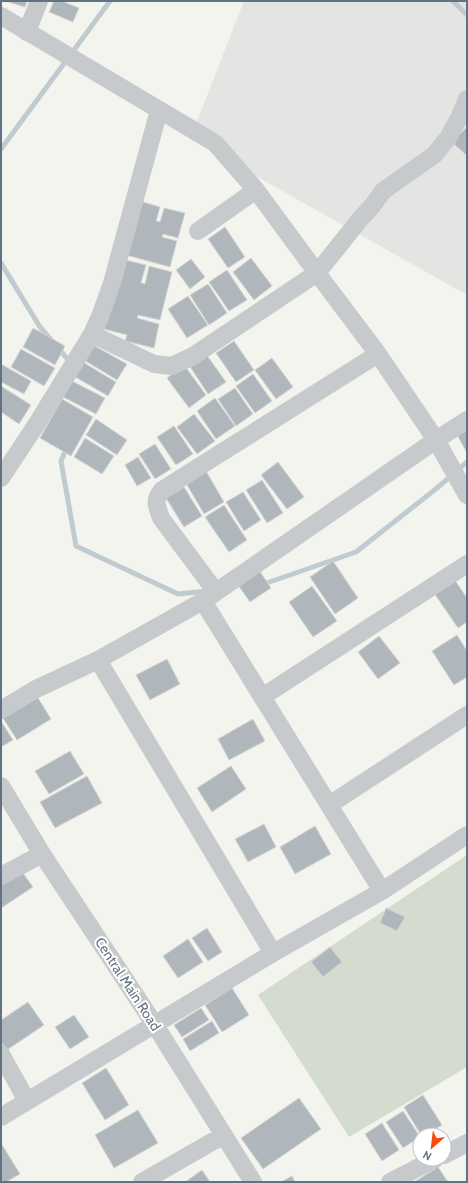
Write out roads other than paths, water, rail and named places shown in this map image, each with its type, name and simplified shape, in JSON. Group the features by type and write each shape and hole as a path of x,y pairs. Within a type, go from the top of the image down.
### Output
{"street":[{"path":"27,32 39,1"},
{"path":"1,16 216,143 256,190 378,354 436,440 467,495"},
{"path":"92,334 154,364 172,366 193,356 317,273 361,218 374,205 383,191 434,155 448,138 467,99"},
{"path":"1,478 38,422 92,334 101,314 112,283 159,110"},
{"path":"198,231 256,190"},
{"path":"378,354 162,490 158,496 156,504 162,518 209,596 262,697 382,892"},
{"path":"1,710 36,690 98,660 209,596 467,420"},
{"path":"262,697 467,564"},
{"path":"98,660 273,953"},
{"path":"329,805 467,715"},
{"name":"Central Main Road","path":"1,786 42,854 155,1025 253,1182"},
{"path":"1,1117 273,953 382,892 467,835"},
{"path":"1,876 42,854"},
{"path":"1,1054 27,1101"},
{"path":"142,1182 224,1134"},
{"path":"452,1151 467,1143"},
{"path":"391,1182 420,1167"}],"waterway":[{"path":"1,149 110,1"},
{"path":"453,1 467,15"},
{"path":"1,263 40,327 52,341"},
{"path":"58,348 71,363"},
{"path":"67,447 61,461 76,546 178,594 208,591"},
{"path":"261,585 356,552 437,488 467,462"}]}
